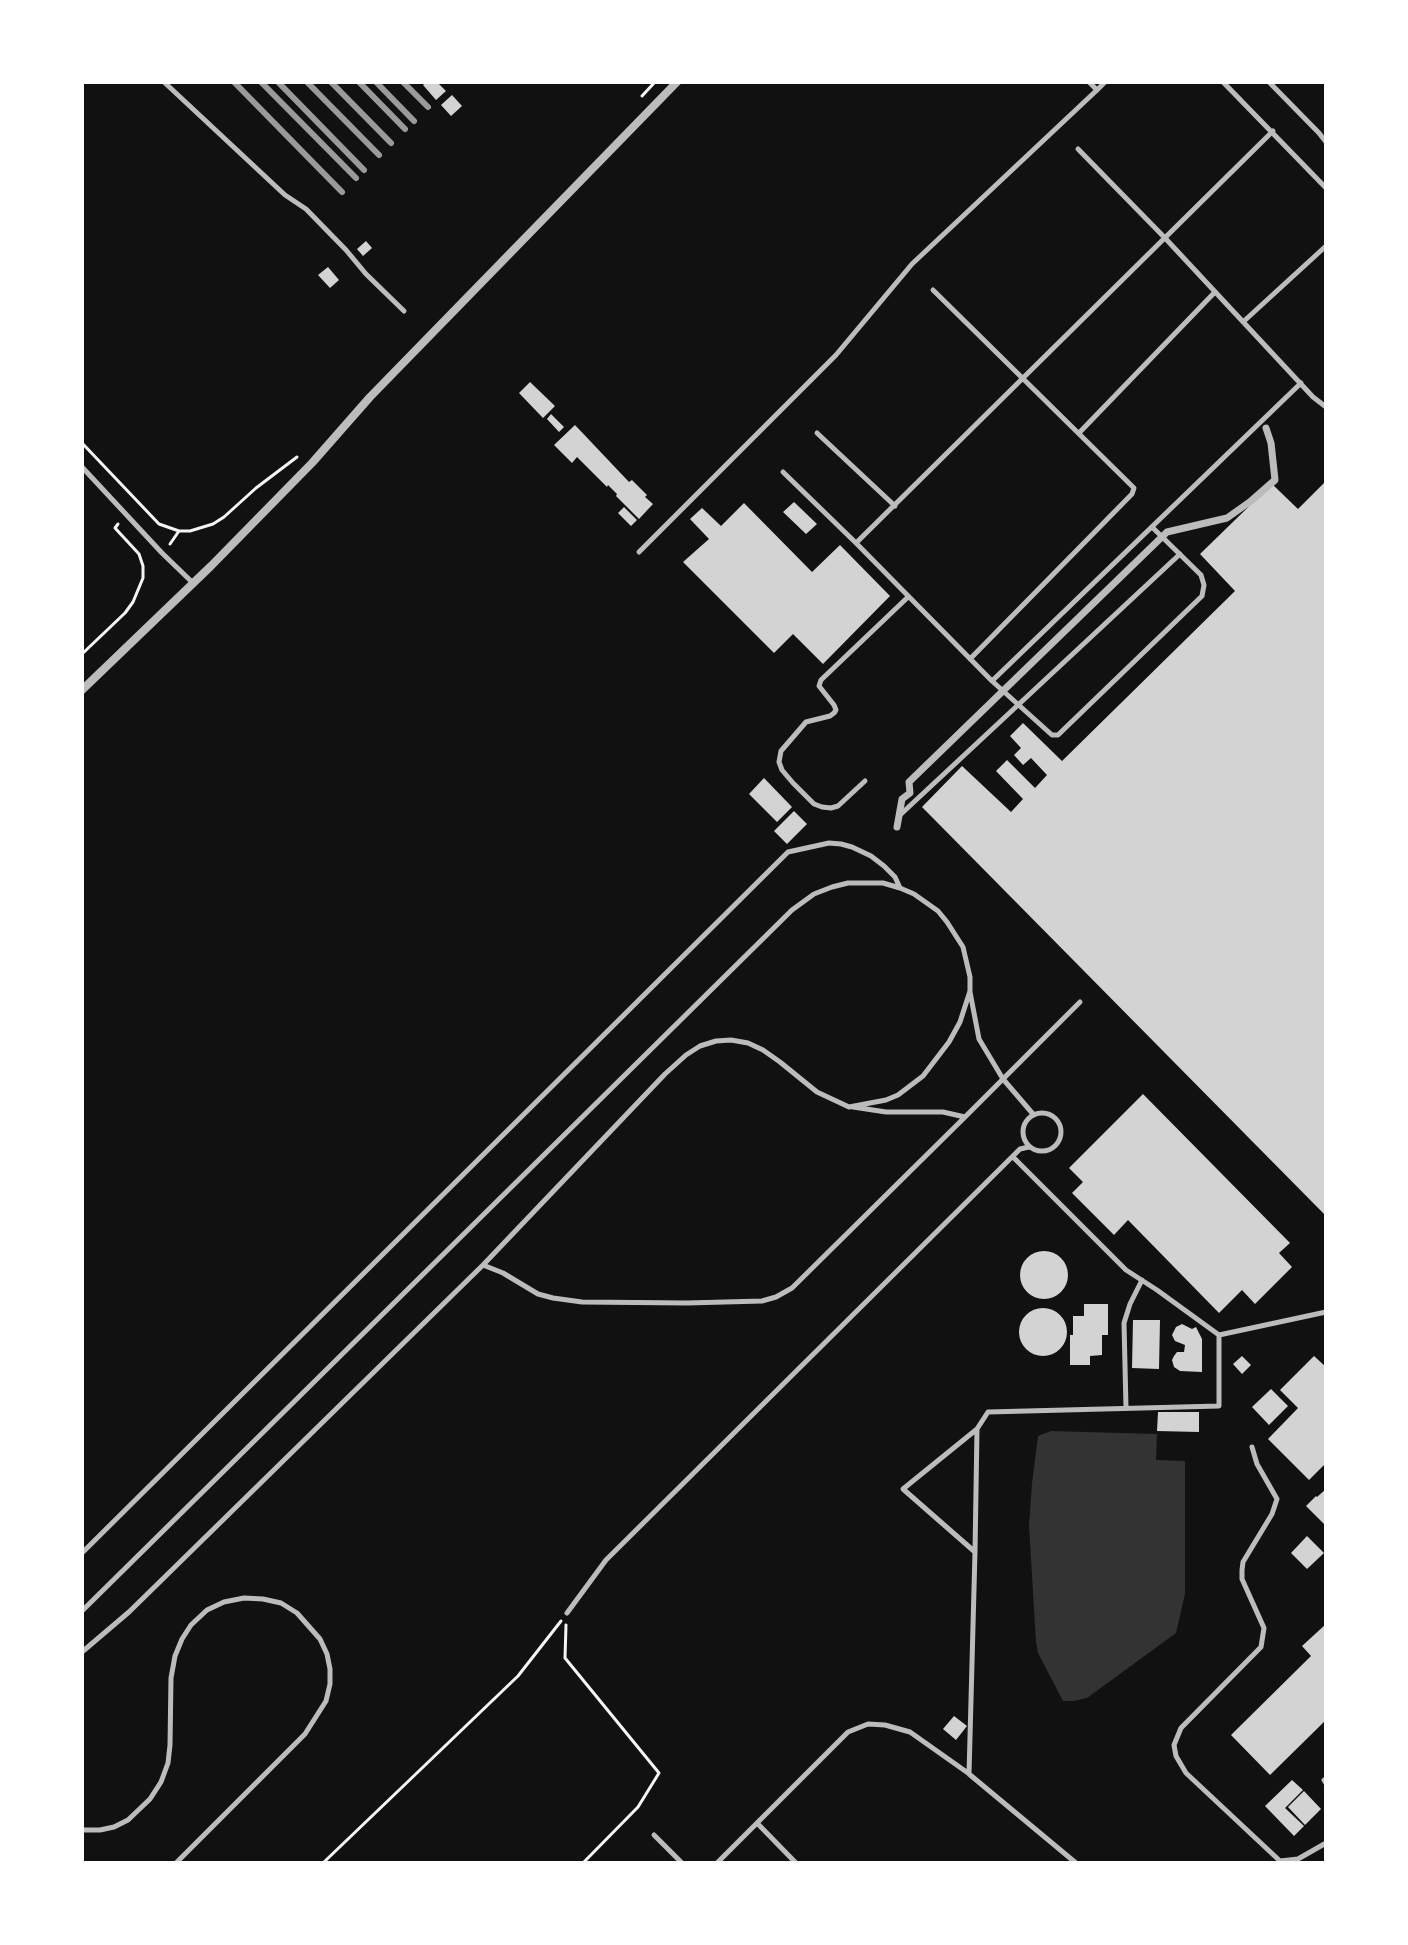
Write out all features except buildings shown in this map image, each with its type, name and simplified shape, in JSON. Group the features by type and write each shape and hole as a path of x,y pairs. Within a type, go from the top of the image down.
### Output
{"street":[{"path":"82,690 312,463 345,423 677,82"},
{"path":"897,827 902,799 910,793 909,782 1167,532 1227,518 1275,480 1266,428"}],"lane":[{"path":"164,82 285,195 306,209 404,311"},
{"path":"1089,82 1097,90"},
{"path":"639,552 836,355 912,264 1105,82"},
{"path":"1223,82 1326,188"},
{"path":"1269,82 1326,142"},
{"path":"856,543 1273,131"},
{"path":"1078,149 1326,407"},
{"path":"1243,322 1326,246"},
{"path":"933,290 1134,488 970,659"},
{"path":"1079,433 1215,292"},
{"path":"992,681 1301,383"},
{"path":"817,433 895,506"},
{"path":"82,467 193,583"},
{"path":"783,472 1002,692 1052,735 1058,735 1202,596 1204,585 1201,575 1152,527"},
{"path":"899,815 1180,554"},
{"path":"865,781 847,799 831,808 814,804 793,783 779,762 785,746 806,722 830,716 836,710 819,686 821,680 908,597"},
{"path":"82,1553 788,852 829,843 852,847 884,866 895,877 900,888"},
{"path":"82,1611 792,910 814,894 848,883 883,883 926,902 947,922 963,947 968,962 979,1039 1003,1079 1033,1114"},
{"path":"849,1107 898,1095 923,1076 949,1042 960,1022 970,991"},
{"path":"483,1265 538,1294 582,1302 687,1303 762,1301 776,1297 792,1288 1080,1002"},
{"path":"82,1652 129,1612 483,1265 665,1074 700,1046 731,1040 748,1043 780,1062 817,1092 849,1107 886,1112 943,1112 965,1117"},
{"path":"1046,1113 1056,1119 1060,1124 1061,1137 1053,1148 1039,1151 1029,1147 1023,1132 1033,1114 1046,1113"},
{"path":"567,1613 606,1560 1020,1149 1029,1147"},
{"path":"1013,1157 1126,1270 1219,1335 1326,1312"},
{"path":"1126,1408 1124,1323 1142,1280"},
{"path":"975,1552 903,1489 977,1429 988,1412 1219,1406 1219,1335"},
{"path":"969,1774 977,1429"},
{"path":"1252,1447 1257,1464 1277,1499 1272,1514 1243,1562 1242,1570 1242,1579 1264,1628 1261,1647 1181,1728 1174,1745 1176,1756 1186,1773 1280,1861 1298,1859 1326,1843"},
{"path":"82,1830 114,1827 128,1820 150,1799 161,1782 170,1745 171,1678 178,1647 191,1625 207,1610 224,1602 244,1598 281,1603 297,1613 324,1646 330,1669 326,1701 305,1734 176,1863"},
{"path":"717,1863 848,1732 868,1724 910,1732 969,1774 1073,1862"},
{"path":"757,1823 796,1863"},
{"path":"654,1835 682,1863"}],"path":[{"path":"82,443 159,524 179,531 213,524 224,517 303,452"},
{"path":"82,654 133,602 143,578 143,566"},
{"path":"323,1863 518,1676 567,1613"},
{"path":"567,1613 565,1658 659,1773 638,1807 583,1863"}],"shaded area":[{"path":"1051,1431 1157,1434 1156,1460 1185,1461 1185,1594 1176,1633 1087,1698 1074,1701 1063,1701 1038,1653 1036,1642 1029,1526 1032,1483 1038,1436"}],"railway":[{"path":"234,82 342,192"},
{"path":"261,82 356,178"},
{"path":"278,82 364,170"},
{"path":"307,82 379,155"},
{"path":"331,82 391,143"},
{"path":"359,82 405,129"},
{"path":"376,82 414,121"},
{"path":"403,82 428,107"}]}
